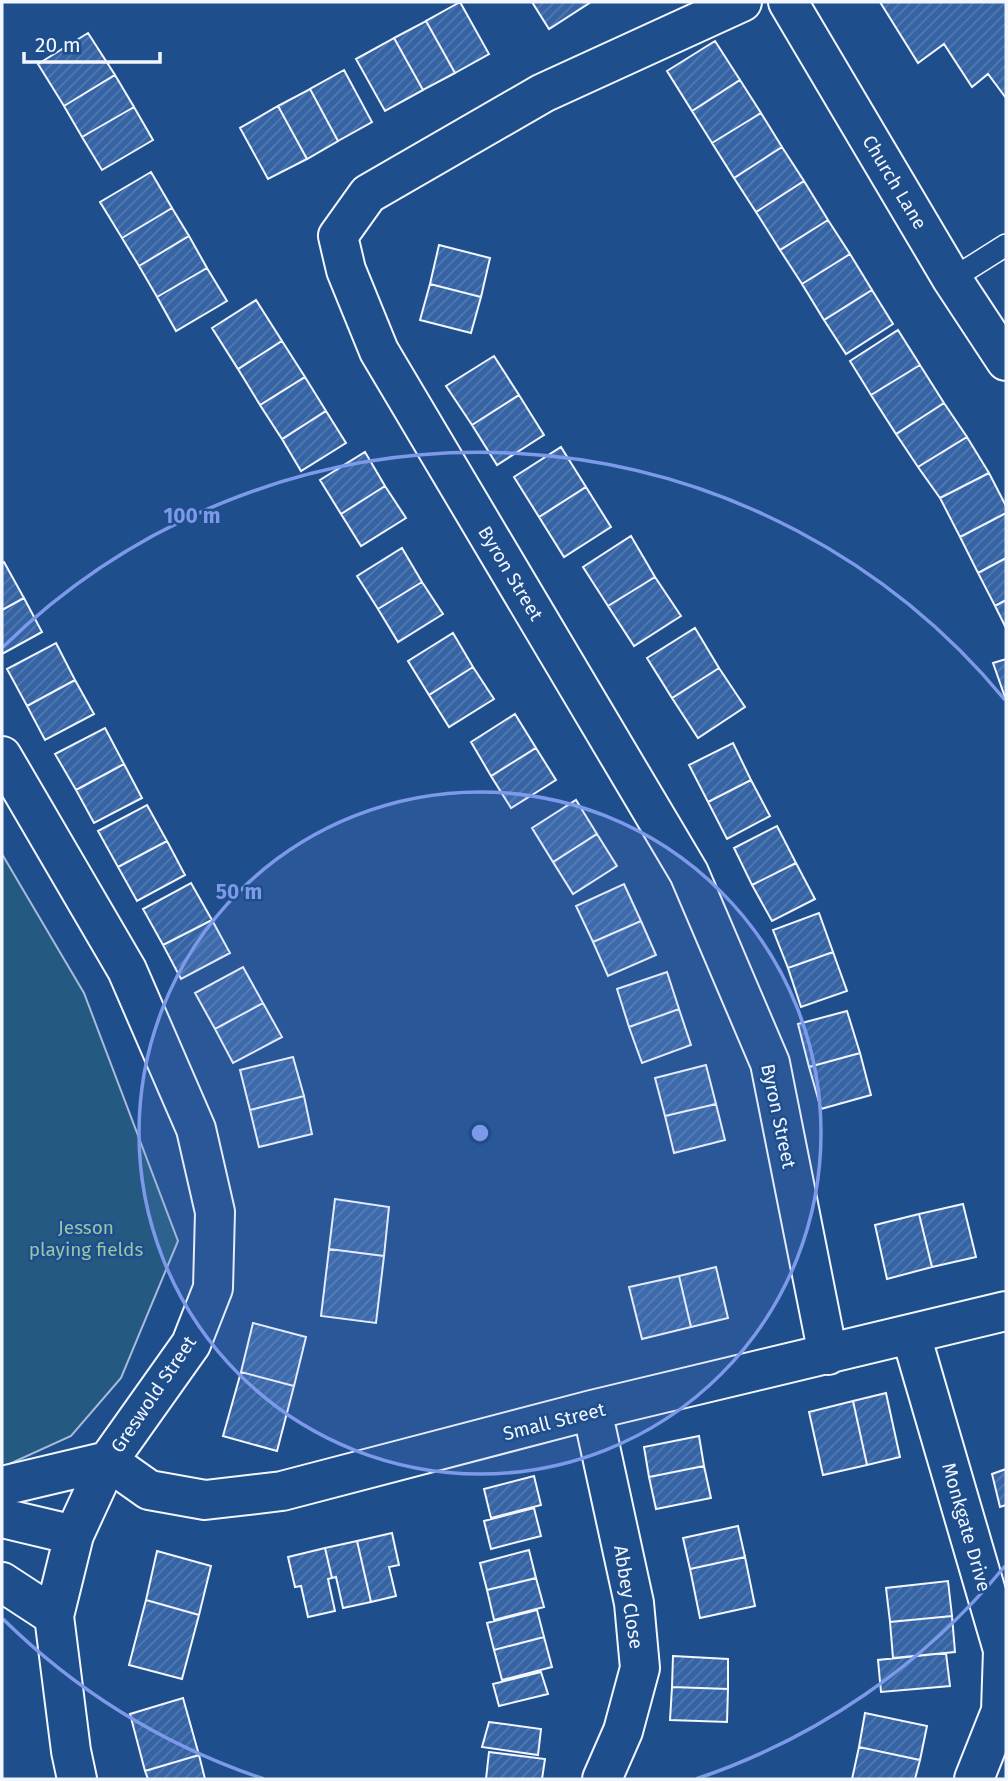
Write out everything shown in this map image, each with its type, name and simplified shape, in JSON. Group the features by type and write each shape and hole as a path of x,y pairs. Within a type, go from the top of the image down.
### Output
{"street":[{"name":"Byron Street","path":"742,2 543,93 368,194 338,236 346,270 379,351 689,873 770,1063 828,1355"},
{"name":"Church Lane","path":"788,2 953,279 1006,361"},
{"name":"Greswold Street","path":"2,756 127,970 196,1129 215,1212 213,1288 191,1343 108,1461 75,1535 54,1616 77,1779"},
{"name":"Small Street","path":"108,1461 149,1490 205,1500 282,1491 592,1410 1006,1311"},
{"name":"Monkgate Drive","path":"911,1335 1003,1650 1001,1711 984,1773"},
{"name":"Abbey Close","path":"592,1410 634,1603 640,1668 623,1731 602,1779"},
{"path":"2,1486 108,1461"},
{"path":"2,1518 75,1535"},
{"path":"2,1582 54,1616"}],"lane":[{"path":"953,279 1006,245"}],"green space":[{"name":"Jesson playing fields","path":"2,854 84,993 178,1241 121,1378 71,1436 5,1466 2,1466"}],"building":[{"path":"460,2 489,54 455,73 426,21"},
{"path":"532,2 591,2 549,29"},
{"path":"880,2 1006,2 1006,98 988,74 972,87 944,44 918,63"},
{"path":"426,21 455,73 423,90 394,38"},
{"path":"88,33 115,75 64,106 38,64"},
{"path":"394,38 423,90 385,111 356,59"},
{"path":"715,41 740,80 692,111 667,71"},
{"path":"344,70 372,122 338,141 310,89"},
{"path":"115,75 134,107 82,137 64,106"},
{"path":"740,80 761,113 712,143 692,111"},
{"path":"310,89 338,141 307,159 278,106"},
{"path":"278,106 307,159 268,179 240,128"},
{"path":"134,107 153,140 102,170 82,137"},
{"path":"761,113 782,147 734,178 712,143"},
{"path":"782,147 804,181 756,212 734,178"},
{"path":"151,172 172,208 122,238 100,202"},
{"path":"804,181 828,220 780,250 756,212"},
{"path":"172,208 189,236 139,266 122,238"},
{"path":"828,220 850,254 802,284 780,250"},
{"path":"189,236 207,268 157,297 139,266"},
{"path":"439,245 490,258 481,297 430,284"},
{"path":"850,254 872,290 824,320 802,284"},
{"path":"207,268 227,301 176,331 157,297"},
{"path":"430,284 481,297 471,333 420,320"},
{"path":"872,290 893,324 846,354 824,320"},
{"path":"256,300 282,341 238,369 212,328"},
{"path":"898,330 920,365 871,395 850,361"},
{"path":"282,341 305,377 260,405 238,369"},
{"path":"494,356 519,395 472,425 446,386"},
{"path":"920,365 944,403 896,434 871,395"},
{"path":"305,377 326,411 282,439 260,405"},
{"path":"519,395 544,435 497,465 472,425"},
{"path":"944,403 967,437 918,467 896,434"},
{"path":"326,411 346,443 301,471 282,439"},
{"path":"967,437 989,473 940,498 918,467"},
{"path":"561,447 586,487 539,517 514,477"},
{"path":"365,452 385,486 341,514 320,480"},
{"path":"989,473 1006,506 1006,513 960,537 940,498"},
{"path":"385,486 406,518 361,546 341,514"},
{"path":"586,487 611,527 564,557 539,517"},
{"path":"1006,513 1006,558 978,573 960,537"},
{"path":"631,536 655,577 608,606 583,567"},
{"path":"402,548 422,582 378,609 357,576"},
{"path":"1006,558 1006,600 995,606 978,573"},
{"path":"4,562 24,598 2,610 2,563"},
{"path":"655,577 681,616 634,646 608,606"},
{"path":"422,582 443,614 398,642 378,609"},
{"path":"24,598 42,632 2,654 2,610"},
{"path":"1006,600 1006,628 995,606"},
{"path":"695,628 719,668 672,698 647,658"},
{"path":"453,633 473,667 429,695 408,661"},
{"path":"56,643 75,680 27,706 7,669"},
{"path":"1006,659 1006,700 993,663"},
{"path":"473,667 494,699 449,727 429,695"},
{"path":"719,668 745,707 698,738 672,698"},
{"path":"75,680 94,714 45,740 27,706"},
{"path":"515,714 536,748 491,776 471,742"},
{"path":"105,728 124,764 76,790 55,754"},
{"path":"733,743 751,780 708,802 689,765"},
{"path":"536,748 556,780 511,808 491,776"},
{"path":"124,764 142,798 94,823 76,790"},
{"path":"751,780 770,816 727,839 708,802"},
{"path":"576,800 597,834 553,862 532,828"},
{"path":"147,805 167,841 118,867 98,831"},
{"path":"777,826 796,863 752,885 734,848"},
{"path":"597,834 617,866 573,894 553,862"},
{"path":"167,841 185,875 137,901 118,867"},
{"path":"796,863 815,899 772,921 752,885"},
{"path":"191,883 212,920 163,945 143,909"},
{"path":"624,884 641,921 593,942 576,906"},
{"path":"819,913 833,952 788,968 773,930"},
{"path":"212,920 230,953 181,979 163,945"},
{"path":"641,921 656,955 608,976 593,942"},
{"path":"833,952 847,991 801,1007 788,968"},
{"path":"243,967 263,1003 215,1029 195,993"},
{"path":"667,972 679,1009 629,1027 617,989"},
{"path":"263,1003 282,1037 233,1063 215,1029"},
{"path":"679,1009 691,1045 642,1063 629,1027"},
{"path":"847,1011 860,1053 809,1067 798,1024"},
{"path":"860,1053 871,1095 821,1109 809,1067"},
{"path":"293,1057 304,1096 250,1110 240,1070"},
{"path":"706,1065 716,1104 665,1116 655,1078"},
{"path":"304,1096 312,1134 259,1147 250,1110"},
{"path":"716,1104 725,1140 674,1153 665,1116"},
{"path":"335,1199 389,1207 384,1256 329,1249"},
{"path":"963,1204 976,1257 932,1267 919,1214"},
{"path":"919,1214 932,1267 887,1279 875,1225"},
{"path":"329,1249 384,1256 376,1323 321,1316"},
{"path":"716,1267 728,1318 691,1327 679,1276"},
{"path":"679,1276 691,1327 642,1339 629,1287"},
{"path":"253,1323 306,1337 294,1386 241,1372"},
{"path":"241,1372 294,1386 277,1451 223,1436"},
{"path":"886,1393 900,1457 867,1465 853,1401"},
{"path":"853,1401 867,1465 823,1475 809,1412"},
{"path":"699,1436 704,1466 649,1477 644,1447"},
{"path":"704,1466 711,1498 656,1509 649,1477"},
{"path":"1006,1469 1006,1505 1000,1507 992,1474"},
{"path":"534,1476 541,1505 491,1518 484,1489"},
{"path":"534,1508 541,1536 491,1549 484,1521"},
{"path":"738,1526 745,1557 690,1569 683,1538"},
{"path":"392,1533 399,1565 389,1567 396,1596 371,1602 357,1541"},
{"path":"357,1541 371,1602 343,1608 336,1577 332,1578 325,1548"},
{"path":"325,1548 332,1578 328,1579 335,1611 308,1617 301,1586 295,1587 288,1557"},
{"path":"529,1550 536,1578 487,1590 480,1563"},
{"path":"157,1551 211,1566 199,1615 146,1600"},
{"path":"745,1557 755,1606 700,1618 690,1569"},
{"path":"536,1578 544,1607 494,1620 487,1590"},
{"path":"948,1581 952,1616 890,1622 886,1588"},
{"path":"146,1600 199,1615 182,1679 129,1665"},
{"path":"537,1610 544,1637 494,1650 487,1623"},
{"path":"952,1616 955,1652 893,1658 890,1622"},
{"path":"544,1637 552,1667 502,1680 494,1650"},
{"path":"946,1653 950,1686 881,1692 878,1660"},
{"path":"673,1656 728,1659 728,1689 672,1687"},
{"path":"541,1672 548,1694 499,1706 493,1684"},
{"path":"672,1687 728,1689 727,1722 670,1720"},
{"path":"183,1698 199,1755 145,1771 130,1714"},
{"path":"865,1713 927,1726 920,1760 859,1747"},
{"path":"489,1722 541,1729 538,1755 482,1747"},
{"path":"859,1747 920,1760 915,1779 852,1779"},
{"path":"489,1752 545,1759 542,1779 486,1779"},
{"path":"199,1755 205,1779 148,1779 145,1771"}]}
